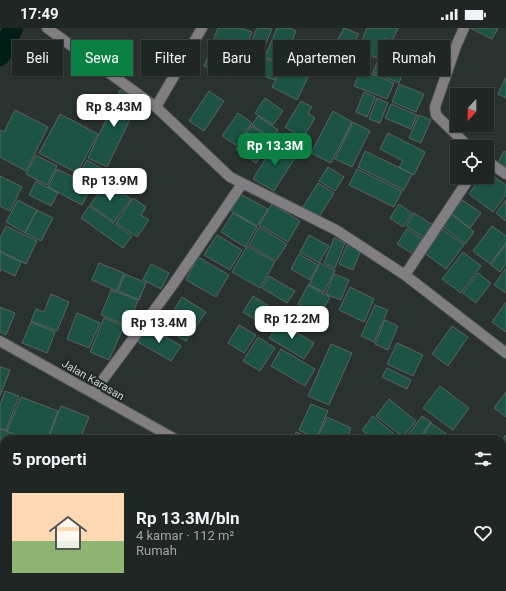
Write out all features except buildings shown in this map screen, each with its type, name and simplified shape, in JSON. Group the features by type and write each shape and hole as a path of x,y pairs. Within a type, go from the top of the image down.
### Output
{"street":[{"path":"47,28 156,107 219,167 242,184 336,230 404,275 506,353"},
{"path":"156,107 202,28"},
{"path":"462,140 436,115 436,107 448,67 464,28"},
{"path":"494,166 506,174"},
{"path":"93,393 172,286 242,184"},
{"path":"404,275 465,184"},
{"name":"Jalan Karasan","path":"0,341 168,435"}],"waterway":[{"path":"0,56 13,28"}]}
